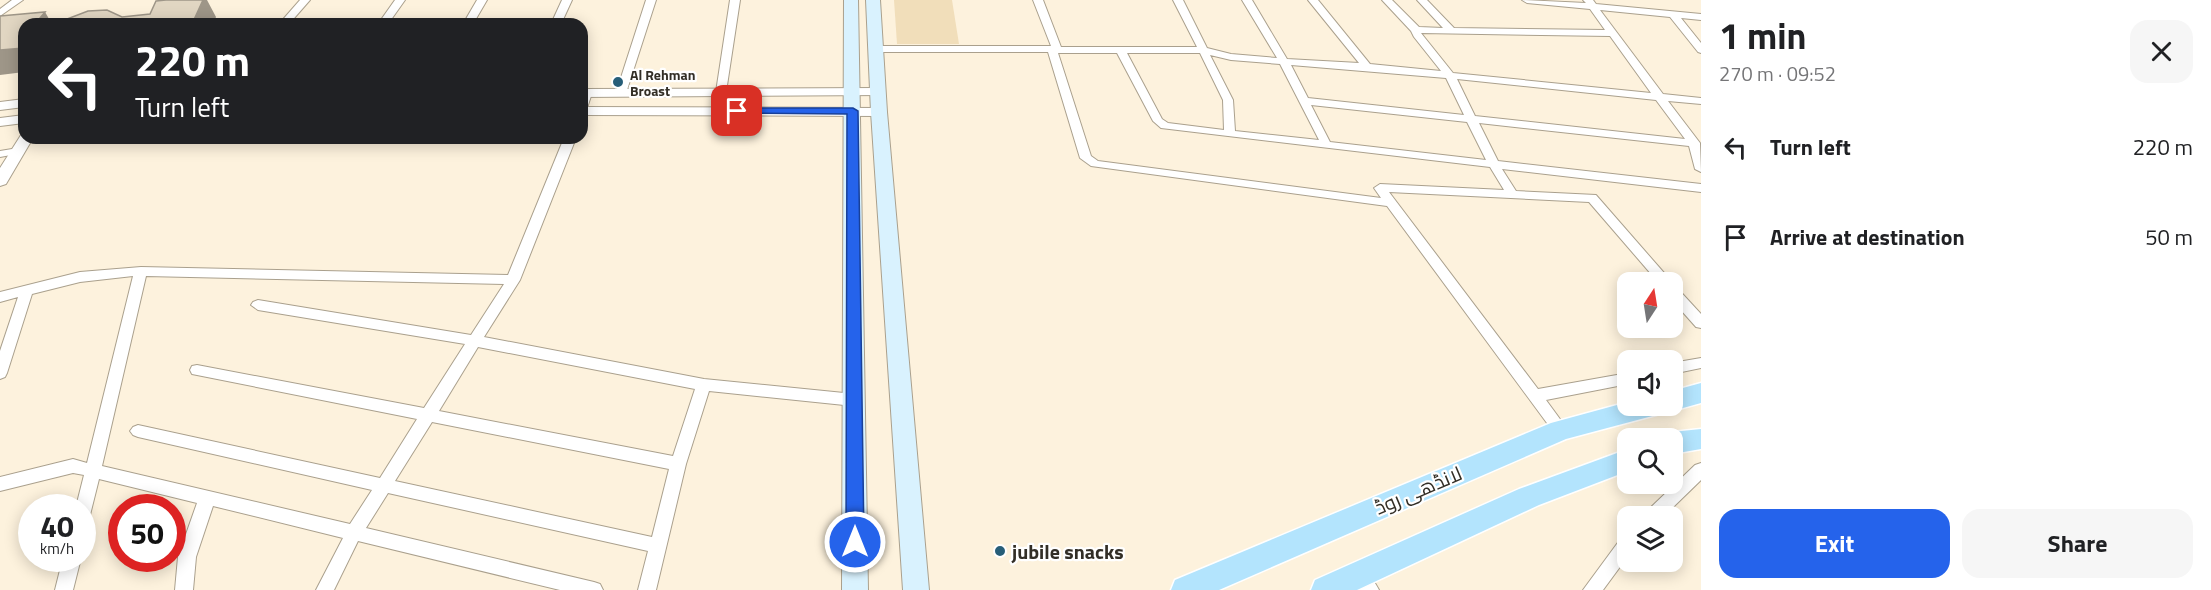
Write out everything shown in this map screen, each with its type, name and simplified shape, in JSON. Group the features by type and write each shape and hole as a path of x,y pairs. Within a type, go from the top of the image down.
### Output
{"main road":[{"path":"851,0 855,590"},
{"path":"873,0 879,112 916,590"},
{"path":"1683,397 1701,393"},
{"name":"لانڈھی روڈ","path":"1186,590 1560,430 1617,415"},
{"path":"1683,441 1701,438"},
{"path":"1326,590 1363,583 1529,497 1617,464"}],"street":[{"path":"0,13 18,0"},
{"path":"290,18 306,0"},
{"path":"387,18 400,0"},
{"path":"472,18 482,0"},
{"path":"559,18 567,0"},
{"path":"621,93 651,0"},
{"path":"721,92 735,0"},
{"path":"1038,0 1086,158 1095,164 1391,203"},
{"path":"1178,0 1228,100 1230,134"},
{"path":"1247,0 1284,62 1327,146"},
{"path":"1313,0 1367,67"},
{"path":"1387,0 1416,30 1417,35 1450,76 1493,163 1512,194"},
{"path":"1422,0 1451,30"},
{"path":"1527,0 1591,3 1701,17"},
{"path":"1591,3 1694,143 1701,169"},
{"path":"1673,14 1701,50"},
{"path":"1416,30 1613,33"},
{"path":"876,49 1204,50 1231,57 1367,67 1701,101"},
{"path":"1121,50 1162,124 1327,146 1701,188"},
{"path":"588,93 721,92 853,101 879,112"},
{"path":"588,110 853,101 878,92"},
{"path":"1304,101 1694,143"},
{"path":"0,106 18,104"},
{"path":"0,122 18,120"},
{"path":"325,590 354,533 383,485 513,280 568,144"},
{"path":"0,154 22,145"},
{"path":"0,181 22,145"},
{"path":"1560,430 1380,188 1592,198 1656,272"},
{"path":"0,297 80,277 141,272 513,280"},
{"path":"87,494 141,272"},
{"path":"0,373 26,292"},
{"path":"1683,303 1701,323"},
{"path":"258,305 476,341 704,385 854,400"},
{"path":"1683,367 1701,363"},
{"path":"197,370 678,464"},
{"path":"1534,396 1617,380"},
{"path":"647,590 678,464 704,385"},
{"path":"138,431 658,546"},
{"path":"0,484 73,466 594,590"},
{"path":"1663,506 1701,470"},
{"path":"184,590 188,556 207,498"},
{"path":"1592,590 1617,557"},
{"path":"63,590 68,572"}],"shaded area":[{"path":"894,0 952,0 959,44 897,44"}],"building":[{"path":"203,0 195,18 70,18 88,11 107,10 122,17 150,14 156,1"},
{"path":"45,12 40,18 18,18 18,48 0,50 0,16"}],"place":[{"name":"Al Rehman Broast","path":"618,82"},
{"name":"jubile snacks","path":"1000,551"}],"route":[{"path":"737,111 853,111 855,542"}]}
